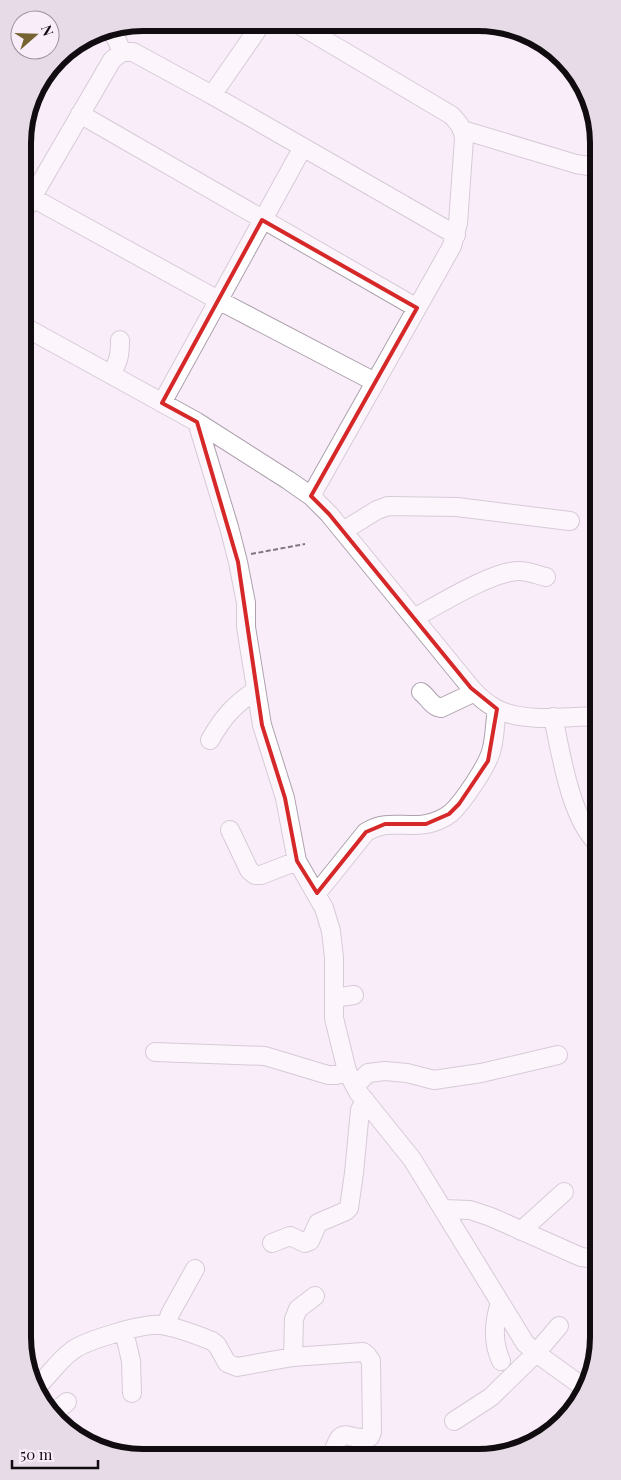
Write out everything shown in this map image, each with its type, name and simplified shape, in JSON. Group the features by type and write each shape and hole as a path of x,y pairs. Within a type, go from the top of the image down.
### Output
{"street":[{"path":"212,95 256,31"},
{"path":"308,31 451,116 463,130 456,235 452,246 311,496"},
{"path":"113,35 122,52"},
{"path":"375,382 218,300 31,197 112,60 122,52 133,52 212,95 456,235"},
{"path":"80,114 417,308"},
{"path":"463,130 576,164 590,166"},
{"path":"162,402 302,146"},
{"path":"31,330 197,422 311,496 330,514 475,692 497,709 514,715 590,716"},
{"path":"111,374 118,363 120,340"},
{"path":"197,422 237,557 246,603 246,627 262,725 285,798 297,861 324,908 333,944 336,1028 356,1086 360,1110 349,1208 318,1224 310,1241 305,1243 290,1236 272,1243"},
{"path":"343,531 377,510 388,506 457,507 570,521"},
{"path":"414,618 479,583 507,574 519,571 546,577"},
{"path":"210,740 220,722 231,709 256,690"},
{"path":"421,692 434,705 441,708 475,692"},
{"path":"317,893 366,832 385,824 426,824 438,820 454,809 488,761 492,748 497,709"},
{"path":"552,717 574,804 590,837"},
{"path":"230,830 250,870 255,874 261,875 297,861"},
{"path":"334,998 354,995"},
{"path":"155,1052 266,1056 336,1076 356,1086 412,1159 525,1343 536,1354 579,1384"},
{"path":"356,1086 368,1073 386,1071 407,1073 434,1080 482,1073 558,1055"},
{"path":"521,1231 564,1192"},
{"path":"444,1209 470,1210 491,1217 590,1258"},
{"path":"166,1326 170,1314 195,1269"},
{"path":"293,1357 294,1319 298,1309 315,1296"},
{"path":"500,1302 494,1322 494,1339 501,1361"},
{"path":"41,1383 78,1347 124,1331 152,1325 166,1326 212,1341 217,1345 227,1363 232,1366 293,1357 363,1352 371,1361 372,1432 370,1437 365,1438 346,1435 340,1437 336,1441 334,1449"},
{"path":"454,1421 491,1397 536,1354 559,1326"},
{"path":"124,1331 131,1361 132,1393"}],"path":[{"path":"237,557 304,544"}],"highlighted area":[{"path":"262,220 417,308 311,496 329,514 471,688 497,709 488,761 459,804 449,814 426,824 385,824 366,832 317,893 297,861 285,798 262,725 238,562 197,422 162,403"}]}
